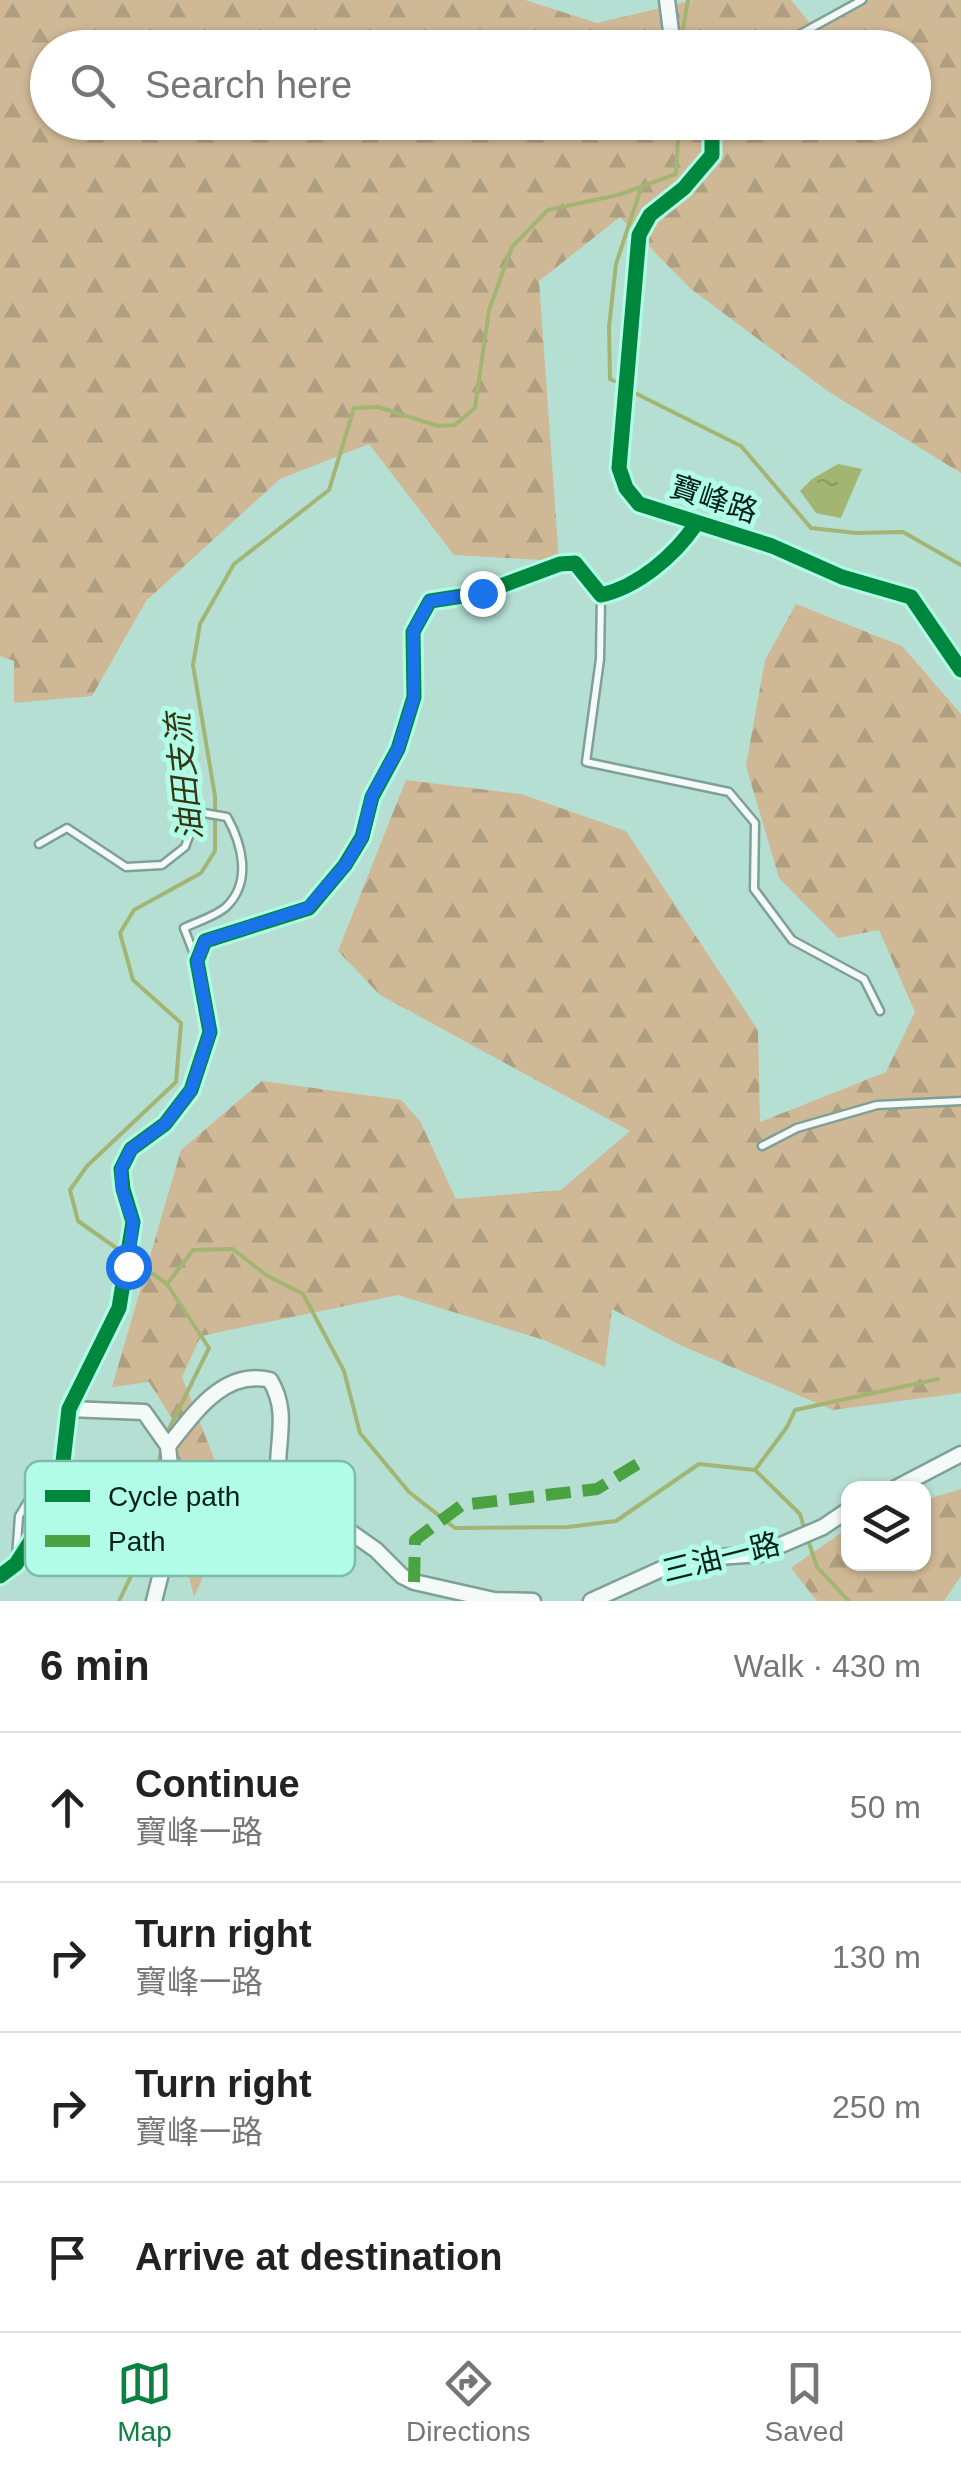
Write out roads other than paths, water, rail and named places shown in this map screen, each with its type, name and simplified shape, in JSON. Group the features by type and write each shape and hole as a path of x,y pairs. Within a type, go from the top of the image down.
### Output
{"street":[{"path":"667,0 671,30"},
{"name":"寶峰路","path":"712,140 712,155 684,188 650,215 639,234 619,468 626,488 640,504 772,546 842,577 911,597 961,670"},
{"path":"63,1461 69,1409 119,1308 128,1266 133,1222 122,1189 121,1169 131,1149 165,1124 191,1090 210,1032 197,961 205,941 308,908 346,864 362,837 372,796 398,749 414,697 413,632 430,601 482,593 575,562 601,595 618,591 645,575 686,539 696,524"},
{"path":"168,1446 203,1402 230,1384 252,1376 270,1380 277,1392 284,1424 277,1446 278,1461"},
{"path":"69,1409 144,1412 168,1446 169,1461"},
{"path":"909,1481 961,1454"},
{"name":"三油一路","path":"591,1601 666,1567 704,1558 760,1554 841,1514"},
{"path":"355,1536 414,1582 494,1600 533,1601"},
{"path":"0,1576 16,1564 25,1550"},
{"path":"154,1601 160,1576"}],"lane":[{"path":"807,30 862,0"},
{"path":"601,595 600,659 586,762 729,792 756,823 754,889 792,940 864,979 880,1010"},
{"path":"39,844 67,828 126,866 162,865 184,847 198,812 224,816 240,842 242,882 226,908 184,928 197,961"},
{"path":"762,1146 797,1128 876,1104 961,1101"},
{"path":"16,1564 19,1516 25,1506"}],"water":[{"path":"838,464 862,469 841,518 816,513 800,491"}],"waterway":[{"name":"油田支流","path":"683,30 688,0"},
{"name":"油田支流","path":"125,1254 78,1221 70,1190 87,1166 176,1082 181,1023 133,980 120,933 134,910 201,873 215,851 215,796 193,665 200,624 234,564 329,490 354,408 378,407 438,426 455,425 475,408 489,310 512,247 548,210 618,195 676,174 678,140"},
{"path":"614,381 610,379 609,327 616,264 641,188"},
{"path":"637,394 741,446 811,528 856,533 903,532 961,565"},
{"path":"168,1283 193,1250 233,1249 266,1275 303,1294 344,1371 360,1433 409,1492 455,1528 568,1527 616,1521 699,1464 755,1470 800,1514 805,1531"},
{"name":"油田支流","path":"133,1260 167,1284 209,1348 166,1435"},
{"path":"755,1470 795,1410 938,1379"},
{"name":"油田支流","path":"159,1461 162,1444"},
{"path":"808,1540 817,1567 849,1601"},
{"name":"油田支流","path":"119,1601 131,1576"}]}
